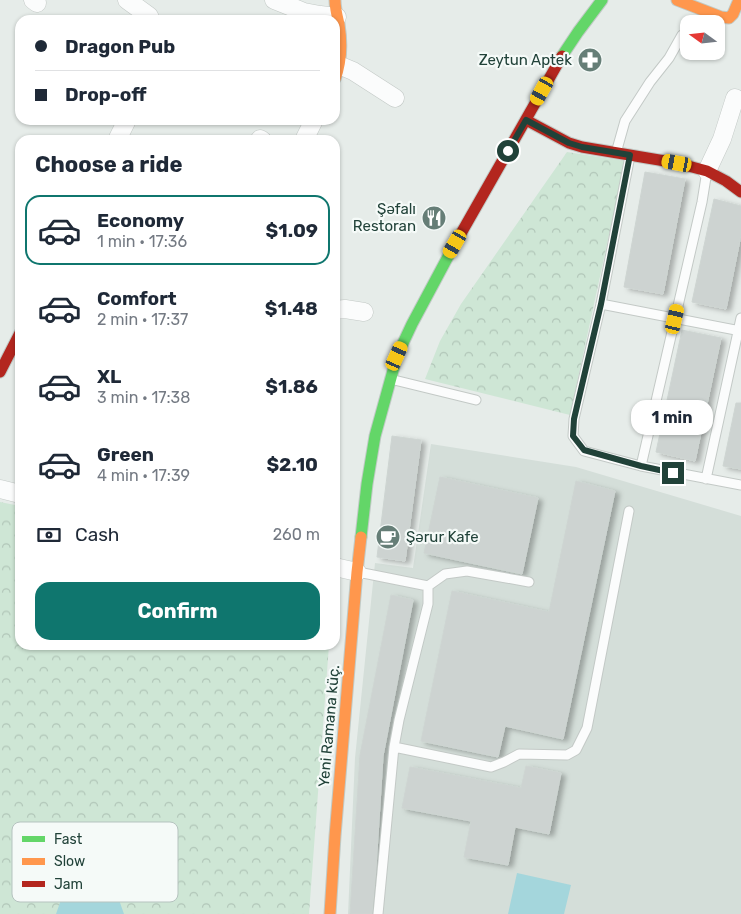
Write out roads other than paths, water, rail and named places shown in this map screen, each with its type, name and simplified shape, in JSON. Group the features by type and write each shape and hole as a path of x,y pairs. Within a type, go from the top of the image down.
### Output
{"street":[{"path":"127,0 148,15"},
{"path":"274,0 316,15"},
{"name":"Yeni Ramana küç.","path":"330,914 334,836 357,572 367,484 375,436 390,379 397,356 412,324 446,260 568,47 602,0"},
{"path":"677,0 728,18 733,14 739,0"},
{"path":"322,15 336,9"},
{"path":"340,31 342,47 340,60"},
{"path":"340,72 353,71 395,98"},
{"path":"707,171 722,139 735,98"},
{"path":"526,120 569,143 582,147 677,163 707,171 741,192"},
{"path":"340,310 364,312"},
{"path":"0,372 15,343"},
{"path":"0,489 15,493"},
{"path":"340,567 357,572"}],"lane":[{"path":"616,153 625,121 650,82 669,58 680,39"},
{"path":"630,155 601,304 574,419 573,436 584,450 641,466 741,485"},
{"path":"641,466 702,202 707,171"},
{"path":"601,304 739,331"},
{"path":"706,479 741,318"},
{"path":"390,379 476,400"},
{"path":"394,747 491,767 519,754 567,756 576,750 586,728 629,511"},
{"path":"357,572 428,586 445,574 466,571 529,582"},
{"path":"378,914 394,747 428,604 428,586"}],"water":[{"path":"517,873 571,885 564,914 508,914"},
{"path":"60,902 120,902 124,914 56,914"}],"place":[{"name":"Zeytun Aptek","path":"590,60"},
{"name":"Şəfalı Restoran","path":"434,218"},
{"name":"Şərur Kafe","path":"388,537"}]}
